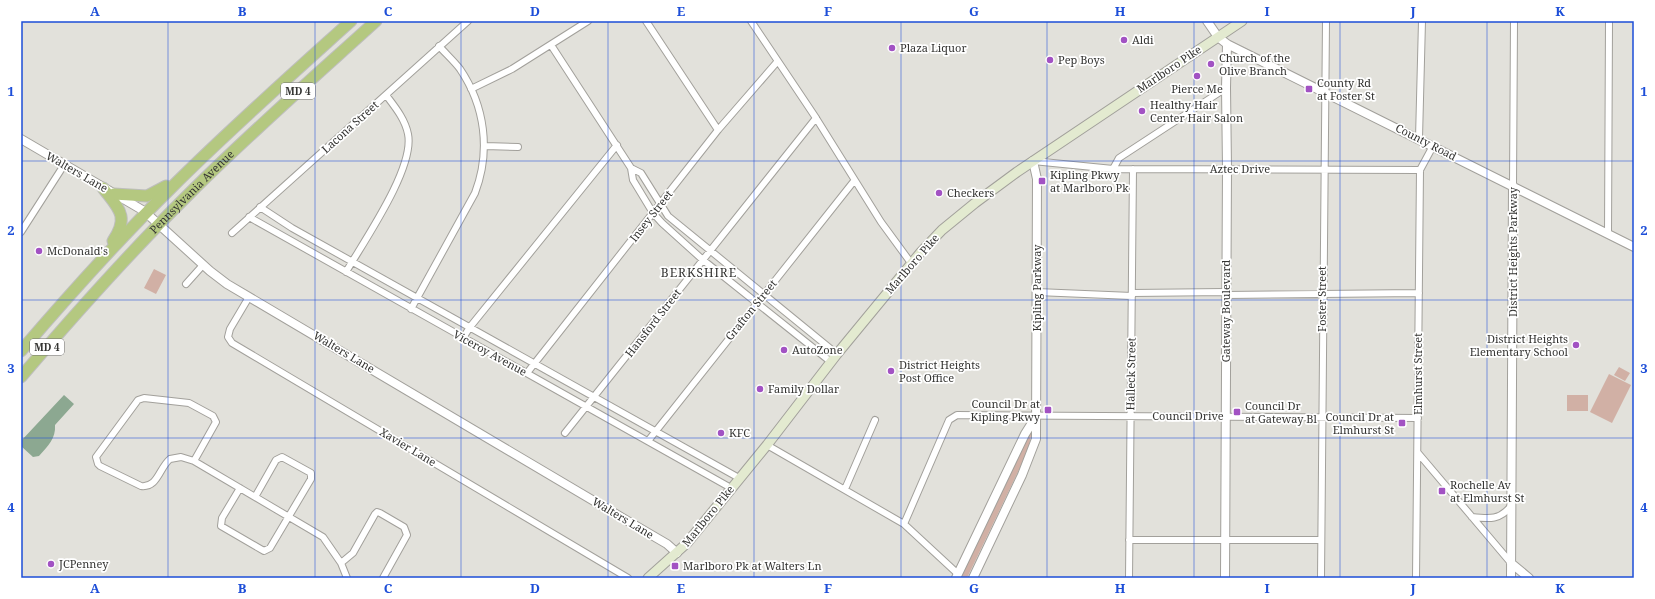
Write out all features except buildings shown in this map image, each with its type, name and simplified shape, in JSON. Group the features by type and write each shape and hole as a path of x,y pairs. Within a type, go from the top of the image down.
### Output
{"highway":[{"name":"Pennsylvania Avenue","path":"21,351 95,268 189,170 351,21"},
{"name":"Pennsylvania Avenue","path":"21,377 92,295 159,223 242,142 376,21"},
{"path":"114,194 138,197 151,195 189,170"},
{"path":"95,268 119,233 122,224 122,216 119,209 103,188"}],"main road":[{"name":"Marlboro Pike","path":"648,578 677,553 767,445 837,354 911,263 942,230 961,214 1033,161 1242,21"}],"street":[{"name":"Lacona Street","path":"232,234 260,207 468,21"},
{"path":"471,89 503,74 588,21"},
{"path":"646,21 718,130"},
{"path":"751,21 777,62 816,118 854,181 911,263"},
{"name":"County Road","path":"1207,21 1218,37 1227,44 1419,138 1634,247"},
{"name":"Foster Street","path":"1321,578 1322,294 1326,21"},
{"path":"1419,138 1422,21"},
{"name":"District Heights Parkway","path":"1511,578 1514,21"},
{"path":"1608,234 1609,21"},
{"name":"Gateway Boulevard","path":"1225,578 1227,44"},
{"path":"551,45 631,168 633,180 653,213 703,260 831,362"},
{"path":"411,308 475,193 481,176 485,146 479,108 471,89 460,69 440,46"},
{"name":"Insey Street","path":"527,373 718,130 777,62"},
{"path":"1113,169 1119,158 1226,88"},
{"path":"346,272 400,176 409,149 405,122 386,95"},
{"name":"Hansford Street","path":"565,433 816,118"},
{"name":"Walters Lane","path":"21,139 147,213 203,265 227,284 667,544 677,553"},
{"path":"463,338 470,327 617,145"},
{"path":"485,146 518,146"},
{"path":"1420,170 1433,146"},
{"name":"Aztec Drive","path":"1033,161 1113,169 1227,168 1420,170"},
{"name":"Kipling Parkway","path":"973,578 1032,453 1037,433 1037,178 1033,161"},
{"path":"21,232 64,165"},
{"path":"631,168 641,173 668,216 837,354"},
{"name":"Halleck Street","path":"1129,578 1133,169"},
{"name":"Elmhurst Street","path":"1416,578 1420,170"},
{"name":"Grafton Street","path":"648,440 854,181"},
{"name":"Viceroy Avenue","path":"260,207 292,228 352,262 739,478"},
{"name":"Viceroy Avenue","path":"249,217 731,488"},
{"path":"186,284 203,265"},
{"path":"1037,292 1132,294 1419,293"},
{"name":"Xavier Lane","path":"249,297 230,329 228,337 232,342 628,578"},
{"path":"194,461 216,424 216,418 189,403 144,398 138,400 96,457 100,466 141,486 147,487 154,482 170,459 181,457 194,461 324,537 341,563 347,578"},
{"path":"767,445 904,524 957,576 1024,434 1037,415"},
{"name":"Council Drive","path":"904,524 949,420 953,416 1037,415 1418,418"},
{"path":"845,489 875,420"},
{"path":"1418,454 1511,563 1529,578"},
{"path":"240,488 222,518 221,526 264,551 270,548 289,517 311,479 311,473 282,457 276,460 255,497"},
{"path":"1472,518 1494,518 1504,515 1511,506"},
{"path":"341,563 353,553 375,514 377,512 380,513 404,527 407,532 405,540 383,578"},
{"path":"1129,540 1322,540"}],"shaded area":[{"path":"154,269 166,275 156,294 144,288"},
{"path":"1619,367 1630,373 1625,381 1614,375"},
{"path":"1609,374 1631,385 1612,423 1590,412"},
{"path":"64,395 74,404 55,425 53,438 48,445 39,456 33,457 21,446 21,441"},
{"path":"1567,395 1588,395 1588,411 1567,411"},
{"path":"1031,429 1032,431 1028,451 967,578 958,578"}],"place":[{"name":"Aldi","path":"1124,40"},
{"name":"Plaza Liquor","path":"892,48"},
{"name":"Pep Boys","path":"1050,60"},
{"name":"Church of the Olive Branch","path":"1211,64"},
{"name":"Pierce Me","path":"1197,76"},
{"name":"County Rd at Foster St","path":"1309,89"},
{"name":"Healthy Hair Center Hair Salon","path":"1142,111"},
{"name":"Kipling Pkwy at Marlboro Pk","path":"1042,181"},
{"name":"Checkers","path":"939,193"},
{"name":"McDonald's","path":"39,251"},
{"name":"District Heights Elementary School","path":"1576,345"},
{"name":"AutoZone","path":"784,350"},
{"name":"District Heights Post Office","path":"891,371"},
{"name":"Family Dollar","path":"760,389"},
{"name":"Council Dr at Kipling Pkwy","path":"1048,410"},
{"name":"Council Dr at Gateway Bl","path":"1237,412"},
{"name":"Council Dr at Elmhurst St","path":"1402,423"},
{"name":"KFC","path":"721,433"},
{"name":"Rochelle Av at Elmhurst St","path":"1442,491"},
{"name":"JCPenney","path":"51,564"},
{"name":"Marlboro Pk at Walters Ln","path":"675,566"}],"district":[{"name":"BERKSHIRE","path":"699,273"}]}
